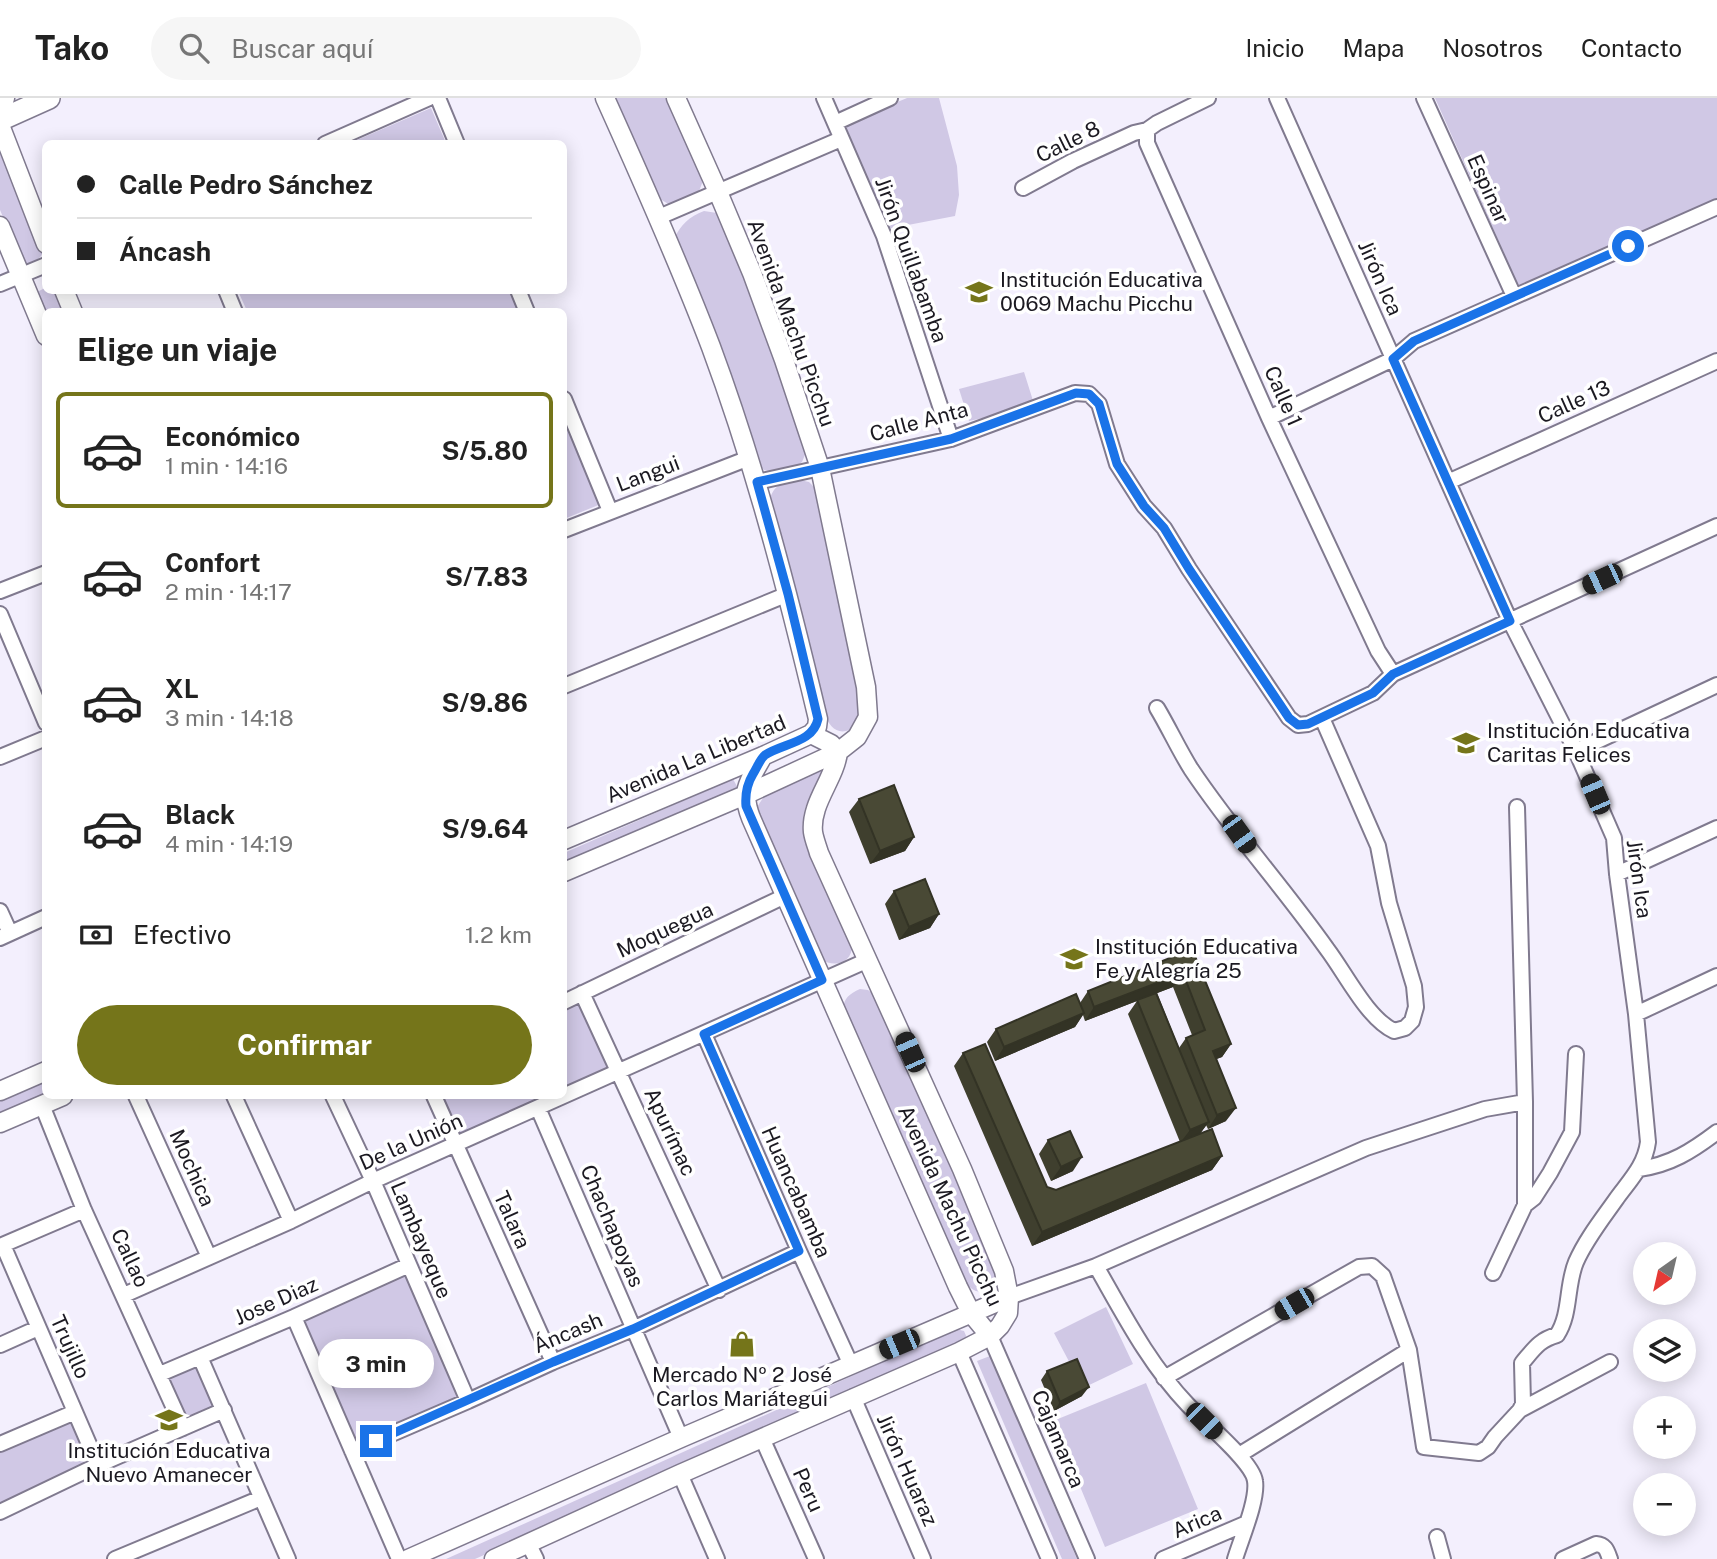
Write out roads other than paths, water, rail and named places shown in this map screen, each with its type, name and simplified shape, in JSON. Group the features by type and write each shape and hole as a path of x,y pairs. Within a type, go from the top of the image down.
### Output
{"main road":[{"path":"0,117 49,98"}],"street":[{"path":"0,117 5,98"},
{"path":"334,140 429,98"},
{"path":"438,98 455,140"},
{"path":"605,98 659,217 711,348 757,482 788,594 818,719 817,727 811,734"},
{"name":"Avenida Machu Picchu","path":"676,98 752,273 820,468 866,687 869,717 856,737 838,752 837,762 815,812 813,830 819,853 962,1168 1004,1270 1009,1297 1007,1313 990,1336 971,1313 954,1277 751,818 745,795"},
{"name":"Jirón Quillabamba","path":"824,98 884,236 951,439"},
{"path":"835,123 890,98"},
{"name":"Calle 8","path":"1023,188 1073,161 1134,133 1147,130 1208,98"},
{"name":"Jirón Ica","path":"1277,98 1510,621 1576,751 1614,838 1636,1014 1648,1142 1646,1156 1576,1263 1563,1327 1557,1335 1539,1343 1522,1363 1523,1404 1520,1410"},
{"name":"Espinar","path":"1424,98 1514,296"},
{"path":"0,125 42,234"},
{"name":"Calle 1","path":"1147,130 1147,143 1269,418 1378,651 1393,674"},
{"path":"659,217 841,139"},
{"path":"1269,418 1393,359 1414,341 1717,207"},
{"path":"0,226 42,327"},
{"path":"0,284 42,267"},
{"name":"Calle 13","path":"1448,482 1717,360"},
{"name":"Calle Anta","path":"757,482 951,439 1076,393 1089,394 1099,404 1117,464 1144,506 1164,528 1289,718 1298,725 1322,718"},
{"path":"567,406 610,511"},
{"name":"Langui","path":"567,529 749,458"},
{"path":"1157,708 1191,768 1327,948 1373,1015 1384,1026 1395,1031 1405,1028 1412,1021 1416,1007 1414,986 1389,903 1378,846 1322,718 1373,693 1393,674 1717,526"},
{"path":"0,591 42,575"},
{"path":"567,685 788,594"},
{"path":"0,614 42,714"},
{"path":"1576,751 1717,685"},
{"name":"Avenida La Libertad","path":"567,839 811,734 831,744 838,752"},
{"path":"0,757 42,740"},
{"path":"567,871 838,752"},
{"path":"745,795 763,756"},
{"path":"1493,1273 1525,1205 1517,807"},
{"path":"1617,874 1717,828"},
{"name":"Moquegua","path":"567,1000 785,896"},
{"path":"0,911 5,935 42,919"},
{"name":"De la Unión","path":"567,1095 868,960"},
{"path":"1636,1014 1717,976"},
{"name":"Apurímac","path":"582,993 719,1290"},
{"name":"Huancabamba","path":"704,1034 851,1366"},
{"path":"1525,1205 1534,1198 1573,1132 1576,1054"},
{"path":"0,1091 42,1073"},
{"path":"0,1123 56,1099"},
{"name":"Mochica","path":"137,1099 209,1257"},
{"path":"235,1099 291,1221"},
{"name":"Lambayeque","path":"334,1099 373,1181 468,1401"},
{"name":"Talara","path":"434,1099 553,1362"},
{"name":"De la Unión","path":"124,1295 558,1099"},
{"path":"408,1559 971,1313 1096,1266 1366,1148 1485,1109 1525,1102"},
{"name":"Callao","path":"42,1105 84,1210 184,1428"},
{"name":"Chachapoyas","path":"538,1108 681,1438"},
{"path":"1639,1168 1657,1166 1675,1158 1717,1132"},
{"path":"1,1246 84,1210"},
{"name":"Trujillo","path":"1,1246 99,1465"},
{"name":"Áncash","path":"352,1451 633,1329 799,1251"},
{"name":"Jose Diaz","path":"160,1374 409,1265"},
{"path":"1096,1266 1129,1325 1164,1378 1250,1468 1255,1479 1254,1497 1236,1559"},
{"path":"1164,1378 1359,1267 1372,1266 1383,1276 1409,1350 1424,1447 1479,1453 1488,1447 1520,1410 1610,1362"},
{"path":"294,1317 399,1559"},
{"path":"0,1345 38,1328"},
{"path":"494,1559 532,1551 680,1474 990,1336"},
{"name":"Cajamarca","path":"990,1336 1087,1559"},
{"path":"1239,1455 1409,1350"},
{"path":"959,1352 1049,1559"},
{"path":"200,1357 288,1559"},
{"path":"790,1391 803,1420"},
{"name":"Jirón Huaraz","path":"853,1397 923,1559"},
{"path":"0,1512 224,1410"},
{"path":"0,1444 75,1412"},
{"name":"Peru","path":"762,1438 816,1559"},
{"path":"680,1474 717,1559"},
{"path":"116,1559 261,1498"},
{"name":"Arica","path":"1163,1559 1183,1555 1247,1523"},
{"path":"1437,1537 1443,1559"},
{"path":"1563,1559 1596,1544 1606,1548 1610,1559"}],"place":[{"name":"Institución Educativa 0069 Machu Picchu","path":"979,292"},
{"name":"Institución Educativa Caritas Felices","path":"1466,743"},
{"name":"Institución Educativa Fe y Alegría 25","path":"1074,959"},
{"name":"Mercado Nº 2 José Carlos Mariátegui","path":"742,1344"},
{"name":"Institución Educativa Nuevo Amanecer","path":"169,1420"}]}
